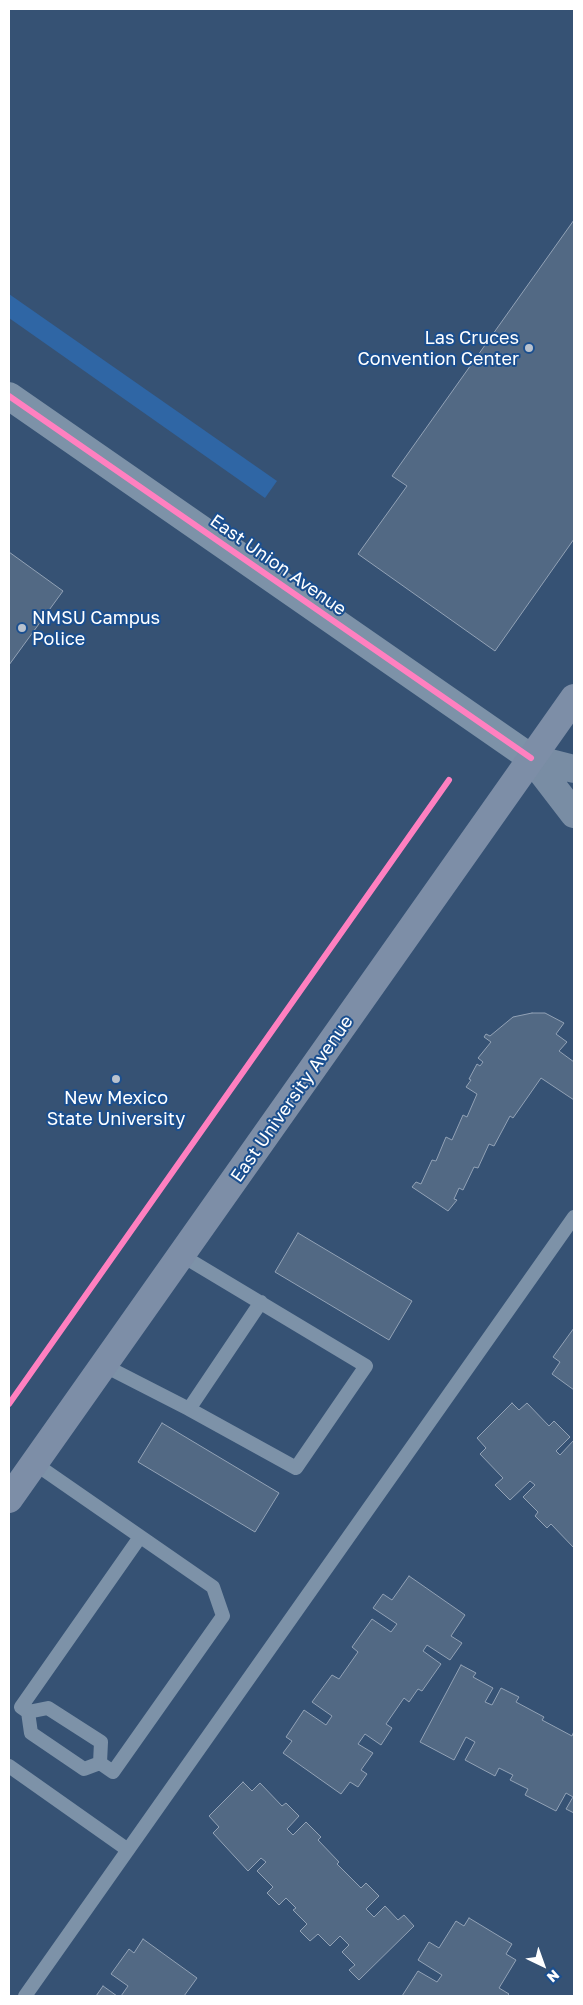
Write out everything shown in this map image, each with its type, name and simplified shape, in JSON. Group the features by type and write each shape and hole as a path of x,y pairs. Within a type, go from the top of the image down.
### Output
{"main road":[{"name":"East University Avenue","path":"9,1499 574,698"},
{"path":"531,758 574,769"},
{"path":"531,758 574,814"}],"street":[{"name":"East Union Avenue","path":"9,396 531,758"}],"lane":[{"path":"25,1996 574,1217"},
{"path":"103,1365 189,1408 296,1468 366,1366 181,1255"},
{"path":"189,1408 261,1302"},
{"path":"34,1463 213,1587 223,1616 113,1772 100,1763"},
{"path":"100,1763 84,1769 31,1733 28,1712 21,1707 140,1536"},
{"path":"28,1712 48,1708 101,1742 100,1763"},
{"path":"9,1766 128,1850"}],"shaded area":[{"path":"9,294 277,481 265,498 9,318"}],"building":[{"name":"Las Cruces Convention Center","path":"574,220 574,539 495,651 358,554 407,486 392,476"},
{"name":"NMSU Campus Police","path":"9,552 63,591 9,665"},
{"path":"532,1013 545,1013 564,1023 556,1034 567,1042 559,1051 574,1062 574,1100 541,1078 513,1118 510,1116 494,1146 489,1144 478,1168 474,1167 463,1190 459,1188 454,1199 457,1200 448,1211 412,1187 416,1182 421,1184 432,1160 436,1161 446,1137 452,1140 463,1115 467,1117 477,1094 466,1087 477,1064 480,1066 483,1062 478,1058 491,1042 484,1037 486,1034 490,1036 513,1017"},
{"path":"298,1233 412,1301 389,1340 275,1272"},
{"path":"574,1328 574,1390 552,1374 560,1362 553,1357"},
{"path":"512,1403 519,1410 527,1403 549,1426 554,1421 570,1437 556,1451 560,1455 574,1440 574,1548 551,1524 547,1528 535,1516 538,1512 523,1497 535,1485 530,1481 510,1500 495,1485 503,1478 480,1454 486,1448 477,1438"},
{"path":"162,1423 279,1493 255,1532 138,1462"},
{"path":"409,1576 465,1615 451,1636 462,1643 450,1660 427,1645 423,1651 441,1664 422,1691 418,1689 409,1702 404,1698 386,1724 392,1728 381,1745 365,1734 358,1744 373,1753 361,1770 367,1774 358,1787 350,1782 341,1794 283,1753 292,1741 286,1737 304,1710 326,1725 332,1716 312,1702 332,1675 339,1679 358,1652 352,1647 372,1619 391,1632 397,1624 373,1608 383,1594 392,1600"},
{"path":"461,1665 476,1673 473,1677 493,1688 485,1702 492,1705 501,1688 519,1697 516,1702 544,1717 542,1720 572,1736 574,1731 574,1813 566,1809 573,1797 566,1793 556,1811 525,1795 528,1789 510,1780 513,1775 499,1768 495,1776 465,1760 475,1742 466,1737 454,1760 420,1742"},
{"path":"243,1782 252,1791 260,1783 282,1806 286,1803 299,1816 287,1829 293,1835 306,1822 321,1837 318,1840 339,1862 337,1864 361,1888 366,1883 379,1896 366,1909 374,1917 385,1906 398,1920 404,1915 414,1926 359,1980 349,1970 355,1965 342,1952 349,1945 340,1936 330,1946 318,1934 310,1941 300,1931 307,1924 293,1910 296,1908 286,1898 279,1905 267,1893 273,1887 257,1871 266,1862 261,1858 248,1871 213,1833 219,1827 209,1816"},
{"path":"469,1918 512,1944 506,1954 516,1960 499,1988 509,1994 507,1996 402,1996 418,1971 437,1982 442,1975 418,1960 429,1942 439,1948 456,1921 464,1926"},
{"path":"143,1939 197,1978 184,1996 121,1996 128,1986 111,1974 129,1949 134,1953"},
{"path":"103,1986 117,1996 96,1996"}],"cycle path":[{"path":"9,396 531,758"},
{"path":"9,1404 449,780"}],"place":[{"name":"Las Cruces Convention Center","path":"529,348"},
{"name":"NMSU Campus Police","path":"22,628"},
{"name":"New Mexico State University","path":"116,1079"}]}
